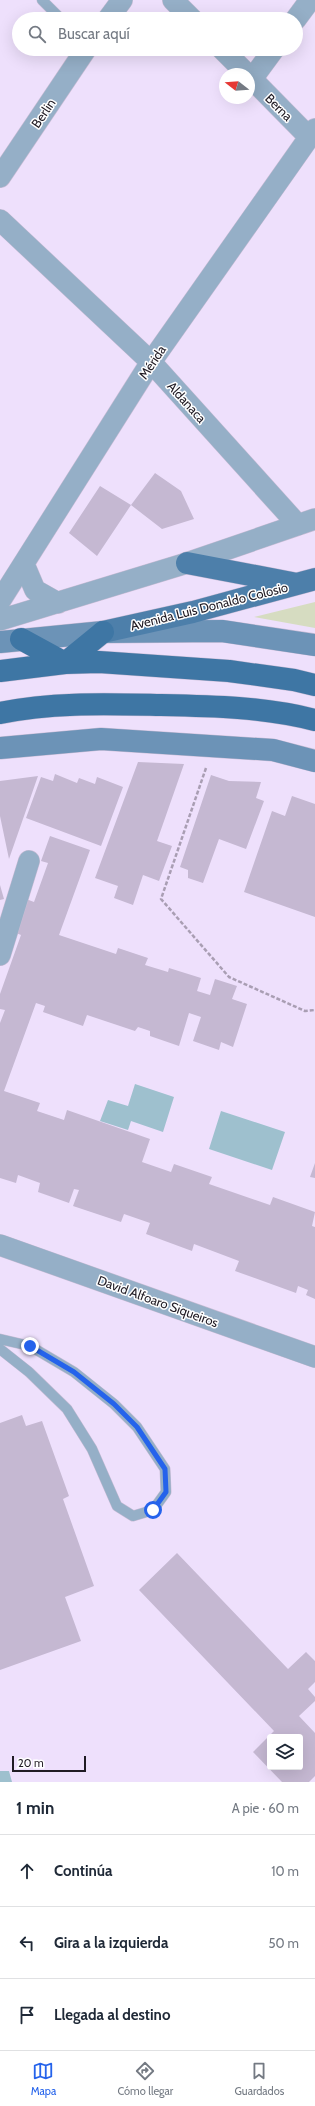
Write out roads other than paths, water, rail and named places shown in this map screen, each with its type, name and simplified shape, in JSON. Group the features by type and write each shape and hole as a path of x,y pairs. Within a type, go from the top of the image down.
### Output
{"highway":[{"path":"65,663 103,632"},
{"path":"11,640 65,663"},
{"path":"0,671 65,663 99,662 228,671 294,680 315,685"},
{"path":"0,712 20,708 102,704 231,707 288,713 315,720"}],"main road":[{"path":"187,563 306,582"},
{"name":"Avenida Luis Donaldo Colosio","path":"103,632 193,612 306,582"},
{"path":"11,640 103,632 222,631 315,645"},
{"path":"0,748 101,739 273,750 315,760"}],"street":[{"path":"113,12 122,0"},
{"path":"173,0 185,12"},
{"path":"301,12 310,0"},
{"name":"Berlin","path":"0,178 81,56"},
{"name":"Berna","path":"229,56 240,68"},
{"path":"255,70 268,56"},
{"name":"Berna","path":"255,82 312,133"},
{"name":"Mérida","path":"0,601 151,362 312,133"},
{"name":"Aldanaca","path":"0,220 151,362 306,522"},
{"path":"0,620 187,563 306,522"},
{"path":"24,564 35,590 58,603"},
{"path":"0,955 29,861"},
{"name":"David Alfoaro Siqueiros","path":"0,1245 315,1357"}],"lane":[{"path":"42,0 54,12"},
{"path":"0,1339 30,1346 74,1372 114,1404 137,1427 165,1469 166,1492 153,1510 133,1516 117,1506 92,1449 67,1409 29,1372 0,1349"}],"water":[{"path":"135,1084 174,1097 163,1132 131,1121 128,1130 100,1121 108,1100 128,1106"},
{"path":"221,1111 285,1132 272,1170 209,1149"},
{"path":"0,1771 9,1771 12,1782 0,1782"}]}
